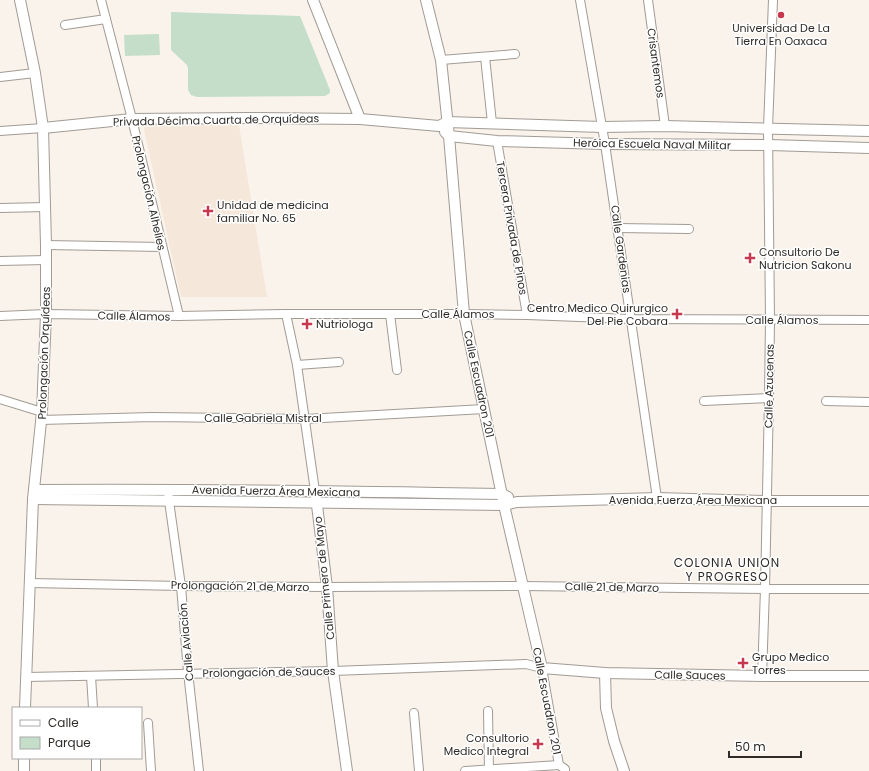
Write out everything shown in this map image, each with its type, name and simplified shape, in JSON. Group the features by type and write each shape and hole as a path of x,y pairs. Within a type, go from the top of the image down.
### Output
{"street":[{"name":"Prolongación Orquídeas","path":"20,0 35,73 43,128 46,207 46,314 42,416 33,494 25,707"},
{"name":"Prolongación Alhelíes","path":"101,0 132,119 179,316"},
{"path":"313,0 360,119"},
{"path":"426,0 441,60 443,124 449,136"},
{"name":"Calle Gardenias","path":"580,0 618,228 657,498"},
{"name":"Crisantemos","path":"648,0 665,126"},
{"name":"Calle Azucenas","path":"762,676 770,320 768,128 773,0"},
{"path":"65,25 106,19"},
{"path":"441,60 515,54"},
{"path":"485,57 492,123"},
{"path":"0,77 35,73"},
{"name":"Privada Décima Cuarta de Orquídeas","path":"0,131 132,119 360,119"},
{"name":"Heróica Escuela Naval Militar","path":"360,119 443,124 492,123 602,127 665,126 869,131"},
{"name":"Heróica Escuela Naval Militar","path":"449,136 497,140 605,144 769,145 869,148"},
{"name":"Calle Escuadron 201","path":"449,136 464,314 504,505 542,668 559,765"},
{"name":"Tercera Privada de Pinos","path":"497,140 527,315"},
{"path":"0,208 46,207"},
{"path":"618,228 689,230"},
{"path":"46,245 162,247"},
{"path":"0,261 46,260"},
{"name":"Calle Álamos","path":"0,316 46,314 179,316 286,314 464,314 631,319 869,320"},
{"name":"Calle Primero de Mayo","path":"286,314 297,365 315,491 327,587 333,671 347,771"},
{"path":"390,314 397,370"},
{"path":"297,365 339,362"},
{"path":"704,401 769,398"},
{"name":"Calle Gabriela Mistral","path":"0,399 42,416 305,419 484,409"},
{"path":"826,401 869,402"},
{"name":"Avenida Fuerza Área Mexicana","path":"33,494 168,490 502,494 516,502"},
{"name":"Calle Aviación","path":"168,490 181,586 198,771"},
{"name":"Avenida Fuerza Área Mexicana","path":"33,494 169,501 504,505 516,502 657,498 767,501 869,501"},
{"name":"Prolongación 21 de Marzo","path":"30,583 327,587 523,586"},
{"name":"Calle 21 de Marzo","path":"523,586 869,589"},
{"name":"Prolongación de Sauces","path":"26,677 333,671 512,664"},
{"name":"Calle Sauces","path":"512,664 526,664 542,668 605,673 762,676 869,676"},
{"path":"605,673 606,708 614,741 624,771"},
{"path":"91,676 93,707"},
{"path":"488,711 489,770"},
{"path":"414,712 419,771"},
{"path":"148,723 151,771"},
{"path":"24,759 24,771"},
{"path":"96,759 96,771"},
{"path":"465,771 559,765 565,769 565,771"}],"shaded area":[{"name":"Unidad de medicina familiar No. 65","path":"143,125 239,125 267,297 181,297"}],"green space":[{"path":"171,12 300,16 330,93 325,96 197,97 191,95 188,90 187,65 171,50"},
{"path":"159,34 160,55 125,56 124,35"}],"place":[{"name":"Universidad De La Tierra En Oaxaca","path":"781,15"},
{"name":"Unidad de medicina familiar No. 65","path":"208,211"},
{"name":"Consultorio De Nutricion Sakonu","path":"750,258"},
{"name":"Centro Medico Quirurgico Del Pie Cobara","path":"677,314"},
{"name":"Nutriologa","path":"307,324"},
{"name":"Grupo Medico Torres","path":"743,663"},
{"name":"Consultorio Medico Integral","path":"538,744"}],"district":[{"name":"COLONIA UNION Y PROGRESO","path":"727,569"}]}
